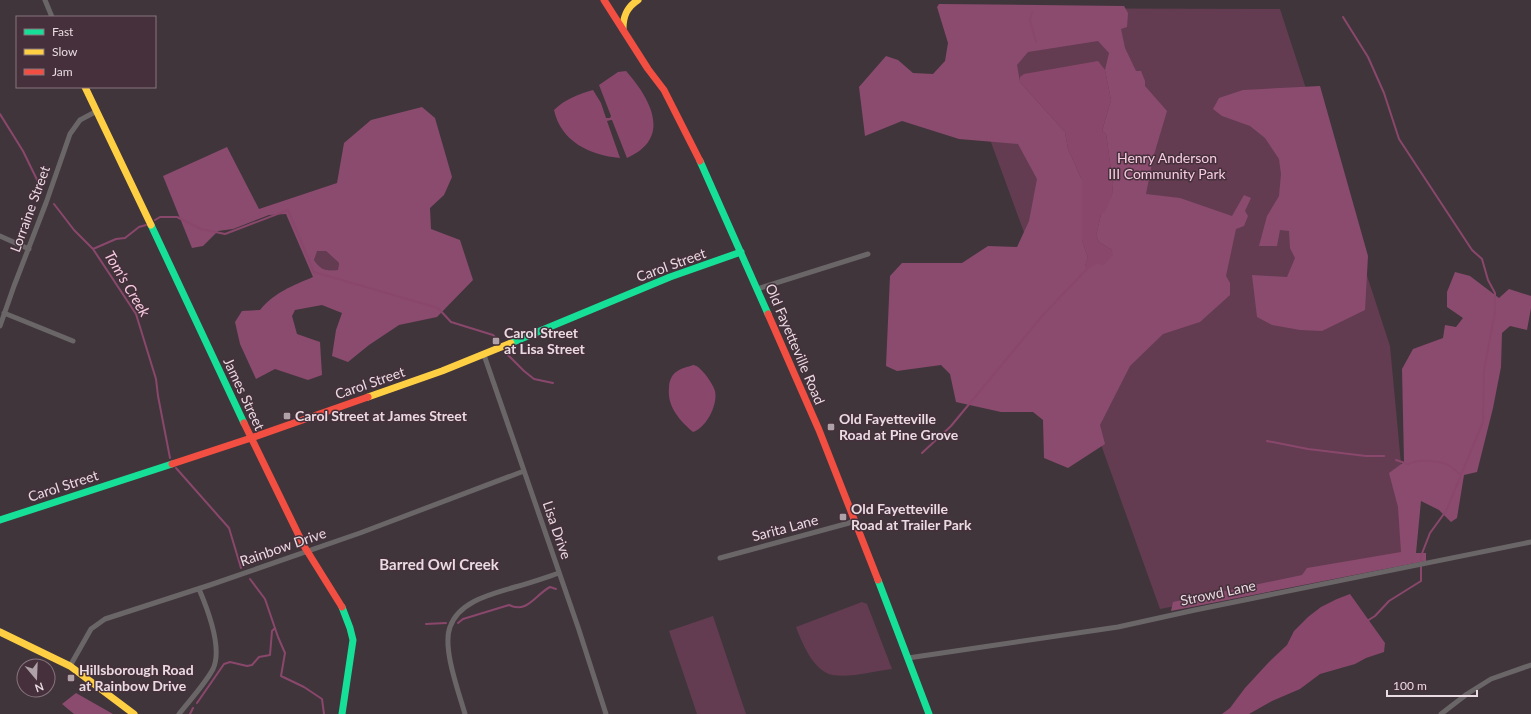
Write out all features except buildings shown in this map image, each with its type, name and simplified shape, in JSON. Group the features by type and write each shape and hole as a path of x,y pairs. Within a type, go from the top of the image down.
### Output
{"main road":[{"name":"Old Fayetteville Road","path":"604,0 674,108 699,158 819,430 929,714"},
{"path":"623,29 624,17 627,9 631,4 638,0"},
{"name":"James Street","path":"86,88 251,438 307,552 339,599 352,631 352,649 342,714"},
{"name":"Carol Street","path":"0,520 251,438 442,371 484,355 670,277 741,252"},
{"path":"0,632 70,666 134,714"}],"street":[{"path":"45,0 52,16"},
{"name":"Lorraine Street","path":"0,326 70,134 80,120 97,111"},
{"path":"0,236 29,249"},
{"path":"757,289 868,254"},
{"path":"4,313 73,341"},
{"name":"Lisa Drive","path":"484,355 606,714"},
{"name":"Rainbow Drive","path":"70,666 87,635 99,622 110,616 199,589 307,552 524,472"},
{"name":"Sarita Lane","path":"720,558 849,523 855,520"},
{"name":"Strowd Lane","path":"908,658 1118,627 1194,610 1531,542"},
{"path":"465,714 455,682 449,650 448,639 450,627 455,619 467,606 483,597 559,573"},
{"path":"179,714 210,673 217,657 216,640 199,589"},
{"path":"1441,714 1467,694 1491,679 1531,665"}],"green space":[{"name":"Henry Anderson III Community Park","path":"942,8 1280,9 1390,346 1410,560 1160,609"},
{"path":"316,251 326,251 339,263 338,270 327,270 321,268 314,260"},
{"path":"862,602 867,604 892,669 847,676 826,673 810,656 796,627"},
{"path":"713,616 746,714 697,714 669,631"}],"shaded area":[{"path":"939,4 1124,6 1128,13 1127,27 1121,29 1125,48 1136,71 1141,71 1145,81 1145,86 1167,111 1153,158 1146,194 1180,198 1232,216 1244,195 1251,198 1245,211 1248,216 1244,226 1236,229 1226,276 1230,283 1230,295 1200,322 1163,334 1130,366 1100,425 1105,444 1068,468 1044,458 1043,420 1033,412 1001,412 956,402 950,374 941,365 897,371 886,366 890,276 902,263 962,263 988,246 1017,247 1029,221 1037,179 1018,144 959,139 902,121 865,136 859,87 886,56 898,60 913,73 933,74 945,61 948,43 937,7","holes":["1098,41 1109,53 1105,70 1111,100 1102,131 1106,134 1113,184 1112,195 1101,214 1096,236 1099,242 1112,250 1093,265 1085,266 1088,258 1082,240 1082,180 1068,149 1065,132 1020,82 1017,65 1028,52"]},
{"path":"1098,61 1105,70 1111,100 1102,131 1106,134 1113,184 1112,195 1105,212 1101,214 1096,236 1099,242 1112,250 1113,255 1103,266 1098,263 1086,270 1085,266 1088,258 1082,240 1082,180 1068,149 1065,132 1020,82 1020,77 1024,74"},
{"path":"626,71 643,93 649,105 653,117 653,129 650,140 641,150 627,158 611,120 607,121 620,158 598,154 578,145 563,131 554,110 572,97 593,90 601,103 606,118 610,118 611,116 599,85 618,72"},
{"path":"1320,86 1368,256 1365,310 1322,331 1300,330 1272,325 1257,317 1252,275 1287,277 1295,258 1290,248 1289,231 1280,230 1277,246 1259,246 1267,216 1279,196 1281,174 1279,159 1265,138 1250,126 1222,116 1213,109 1219,98 1243,90"},
{"path":"422,107 435,118 452,177 444,195 430,208 431,229 460,240 473,280 437,317 399,325 369,345 348,362 332,356 336,330 342,313 322,305 295,310 292,316 297,334 320,342 322,375 308,380 275,369 256,379 240,344 235,322 242,311 260,310 278,294 313,277 286,214 269,215 233,229 218,231 203,246 192,248 163,176 227,147 259,209 337,183 344,143 371,120","holes":["317,251 326,251 339,263 338,270 324,269 314,260"]},
{"path":"1455,272 1470,276 1499,298 1509,289 1531,296 1531,308 1527,330 1510,326 1502,333 1501,367 1493,408 1477,472 1464,475 1457,518 1451,522 1439,510 1421,501 1416,553 1426,553 1426,561 1171,611 1173,602 1302,575 1307,568 1401,552 1398,507 1389,473 1404,462 1402,369 1413,349 1443,338 1445,325 1456,327 1463,318 1447,307 1447,292"},
{"path":"693,365 700,368 712,384 715,391 715,403 706,421 698,430 693,432 683,423 672,407 669,395 669,384 676,372"},
{"path":"1350,594 1385,643 1384,652 1366,658 1355,664 1320,674 1300,689 1272,701 1249,714 1222,714 1230,708 1245,688 1287,645 1294,631 1308,617 1321,607"},
{"path":"76,693 113,714 74,714 62,704"}],"waterway":[{"path":"1032,12 1030,20 1036,42"},
{"path":"1343,17 1368,57 1384,93 1399,139 1472,250 1482,259 1488,280 1495,293 1495,312 1484,370 1483,422 1446,511 1430,533 1421,556 1421,581 1389,601 1375,616 1367,621"},
{"name":"Tom's Creek","path":"0,114 23,151 42,190"},
{"name":"Tom's Creek","path":"54,204 74,230 93,249 136,314 156,379 170,458"},
{"path":"155,220 160,217 177,217 201,229 225,234 288,210 314,272 438,308 451,322 493,335 500,343"},
{"path":"93,249 116,239 125,238 139,227 146,225"},
{"path":"922,453 951,426 1043,315 1087,269"},
{"path":"505,352 534,379 553,383"},
{"path":"1267,441 1308,449 1366,456 1384,456"},
{"path":"1396,460 1408,464 1423,461 1439,462 1448,465 1461,475"},
{"name":"Tom's Creek","path":"176,468 229,528 241,568"},
{"name":"Tom's Creek","path":"250,579 265,599 285,653 281,676 304,687 322,699 324,714"},
{"path":"458,623 463,619 509,605 521,607 531,602 550,587 556,589"},
{"path":"426,624 446,623"},
{"path":"197,703 224,664 230,662 247,666 252,665 259,657 270,655 272,631 275,628"},
{"path":"190,714 193,708"}],"traffic: fast":[{"path":"700,161 768,314"},
{"path":"151,225 244,423"},
{"path":"511,343 670,277 741,252"},
{"path":"0,520 172,464"},
{"path":"878,580 929,714"},
{"path":"342,607 353,640 342,714"}],"traffic: slow":[{"path":"623,29 626,12 638,0"},
{"path":"85,88 151,225"},
{"path":"368,397 442,371 511,343"},
{"path":"0,632 70,666 134,714"}],"traffic: jam":[{"path":"604,0 648,69 664,90 700,161"},
{"path":"768,314 819,430 878,580"},
{"path":"172,464 368,397"},
{"path":"244,423 304,546 342,607"}],"place":[{"name":"Carol Street at Lisa Street","path":"496,341"},
{"name":"Carol Street at James Street","path":"287,416"},
{"name":"Old Fayetteville Road at Pine Grove","path":"831,427"},
{"name":"Old Fayetteville Road at Trailer Park","path":"843,517"},
{"name":"Hillsborough Road at Rainbow Drive","path":"71,678"}],"district":[{"name":"Barred Owl Creek","path":"439,565"}]}
